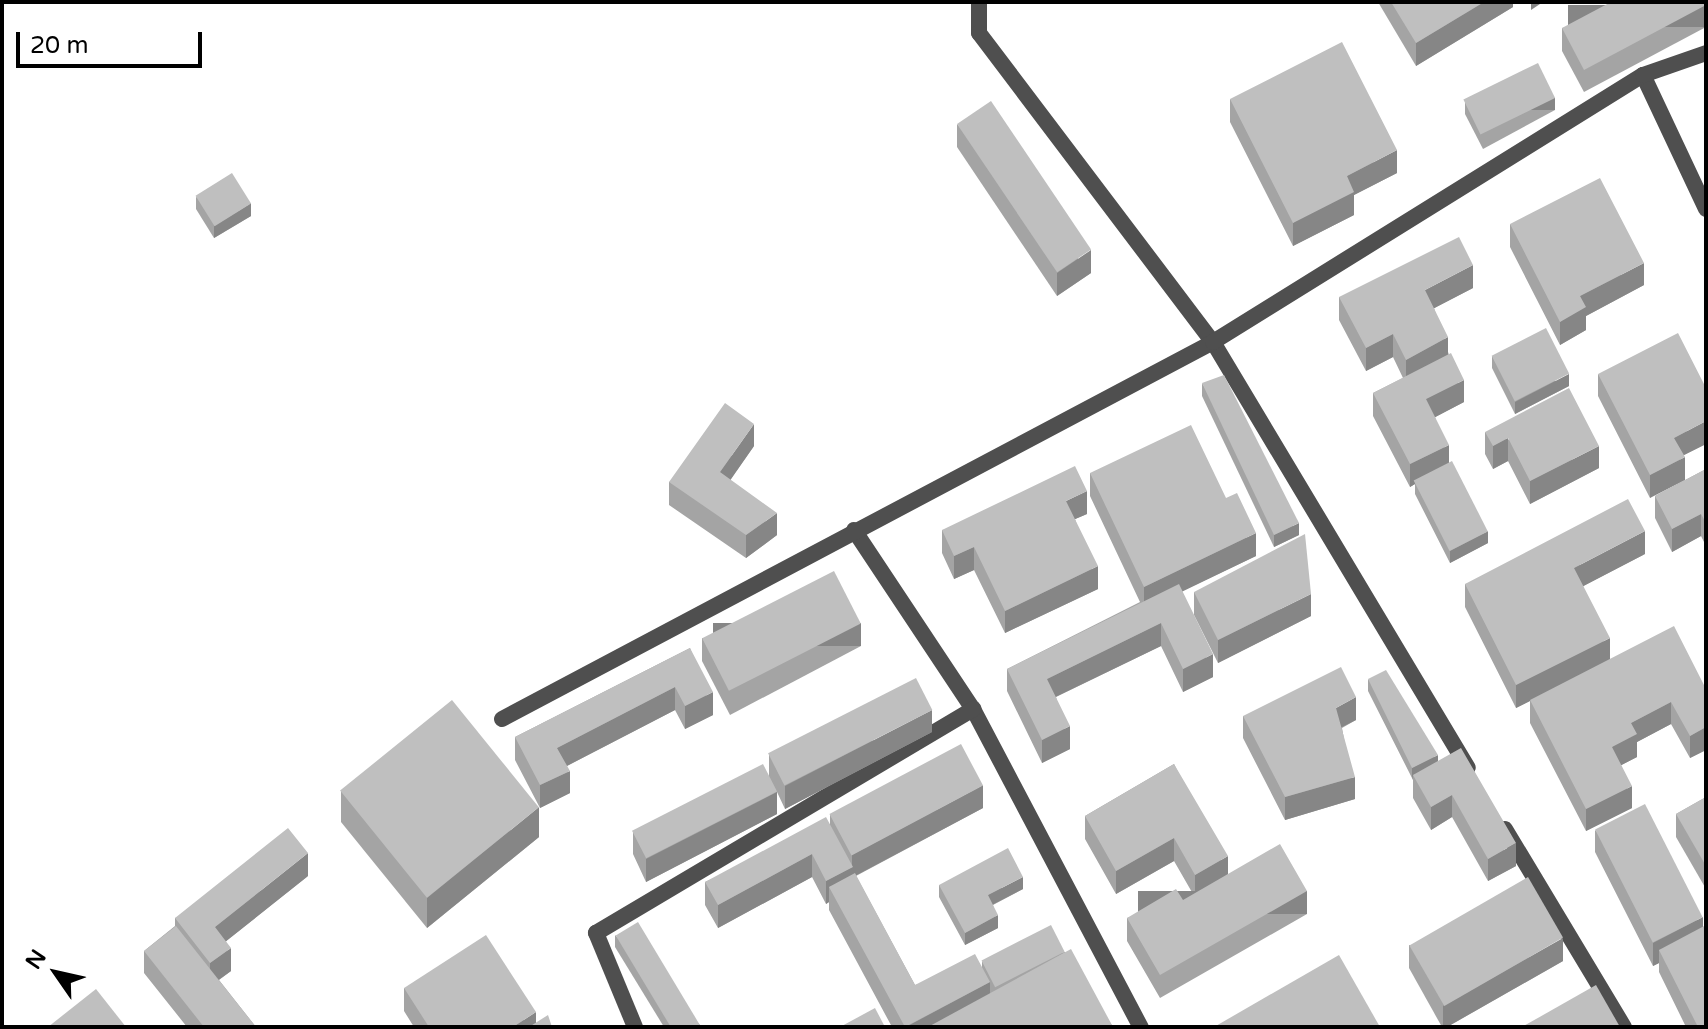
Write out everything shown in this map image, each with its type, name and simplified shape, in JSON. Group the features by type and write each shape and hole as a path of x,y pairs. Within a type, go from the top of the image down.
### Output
{"street":[{"path":"979,2 979,33 1213,342 1476,780"},
{"path":"502,719 1213,342 1643,75 1706,53"},
{"path":"1643,75 1706,209"},
{"path":"854,530 973,709 1141,1027"},
{"path":"635,1027 596,933 973,709"},
{"path":"1492,808 1624,1027"}],"building":[{"path":"1391,2 1484,2 1416,43"},
{"path":"1611,2 1706,2 1706,5 1584,70 1562,28"},
{"path":"1342,42 1397,150 1347,176 1354,192 1293,223 1230,99"},
{"path":"1538,63 1555,98 1480,134 1463,99"},
{"path":"991,101 1091,249 1057,272 957,124"},
{"path":"232,173 251,204 215,226 196,196"},
{"path":"1600,178 1644,263 1580,296 1586,307 1560,322 1510,224"},
{"path":"1459,237 1473,265 1425,290 1448,337 1406,360 1393,334 1366,348 1339,297"},
{"path":"1546,328 1569,373 1515,401 1492,356"},
{"path":"1678,333 1706,388 1706,421 1674,438 1685,457 1650,475 1598,374"},
{"path":"1451,353 1464,380 1426,399 1449,445 1410,464 1373,393"},
{"path":"1224,375 1299,523 1274,535 1202,383"},
{"path":"1569,388 1599,446 1530,481 1508,438 1493,446 1485,432"},
{"path":"725,403 754,424 720,472 777,513 746,535 669,482"},
{"path":"1191,425 1226,498 1237,493 1256,533 1144,587 1090,473"},
{"path":"1452,461 1488,531 1450,551 1414,481"},
{"path":"1075,466 1087,491 1066,501 1098,566 1005,611 974,547 954,556 942,530"},
{"path":"1706,469 1706,523 1701,514 1672,529 1655,496"},
{"path":"1628,499 1645,531 1574,568 1610,638 1516,685 1465,584"},
{"path":"1305,534 1311,594 1218,640 1194,592"},
{"path":"834,571 861,624 729,691 702,638"},
{"path":"1179,584 1213,654 1183,669 1161,623 1047,679 1070,726 1042,740 1007,669"},
{"path":"1674,626 1706,689 1706,727 1690,736 1671,702 1631,723 1637,734 1612,747 1632,786 1586,809 1530,700"},
{"path":"690,648 713,692 685,706 675,687 557,748 570,771 540,785 515,737"},
{"path":"1341,667 1356,697 1336,708 1355,777 1285,797 1243,716"},
{"path":"1386,670 1438,755 1412,768 1368,679"},
{"path":"916,678 932,710 784,785 768,753"},
{"path":"452,700 539,807 427,898 340,791"},
{"path":"961,744 983,785 852,855 829,814"},
{"path":"1461,748 1516,843 1488,859 1452,795 1431,807 1413,775"},
{"path":"763,764 777,792 646,858 632,831"},
{"path":"1174,764 1228,856 1195,875 1174,838 1116,871 1085,816"},
{"path":"1706,797 1706,866 1676,814"},
{"path":"1645,804 1703,917 1653,943 1595,829"},
{"path":"826,817 853,867 826,881 812,854 718,905 705,882"},
{"path":"288,828 308,853 215,927 231,948 210,963 175,918"},
{"path":"1280,844 1307,891 1160,975 1127,918 1176,889 1183,900"},
{"path":"1008,848 1023,877 988,895 998,915 965,933 939,885"},
{"path":"855,873 915,985 975,954 990,982 905,1027 829,887"},
{"path":"1528,877 1563,938 1444,1006 1409,946"},
{"path":"638,922 701,1027 671,1027 616,935"},
{"path":"1051,925 1065,952 995,987 982,960"},
{"path":"1706,925 1706,1027 1698,1027 1659,950"},
{"path":"176,926 256,1027 204,1027 144,951"},
{"path":"486,935 536,1012 513,1027 429,1027 404,988"},
{"path":"1071,949 1113,1027 928,1027"},
{"path":"1339,955 1380,1027 1214,1027"},
{"path":"1596,985 1620,1027 1522,1027"},
{"path":"96,989 126,1027 48,1027"},
{"path":"875,1008 885,1027 840,1027"},
{"path":"548,1015 552,1027 529,1027"}]}
